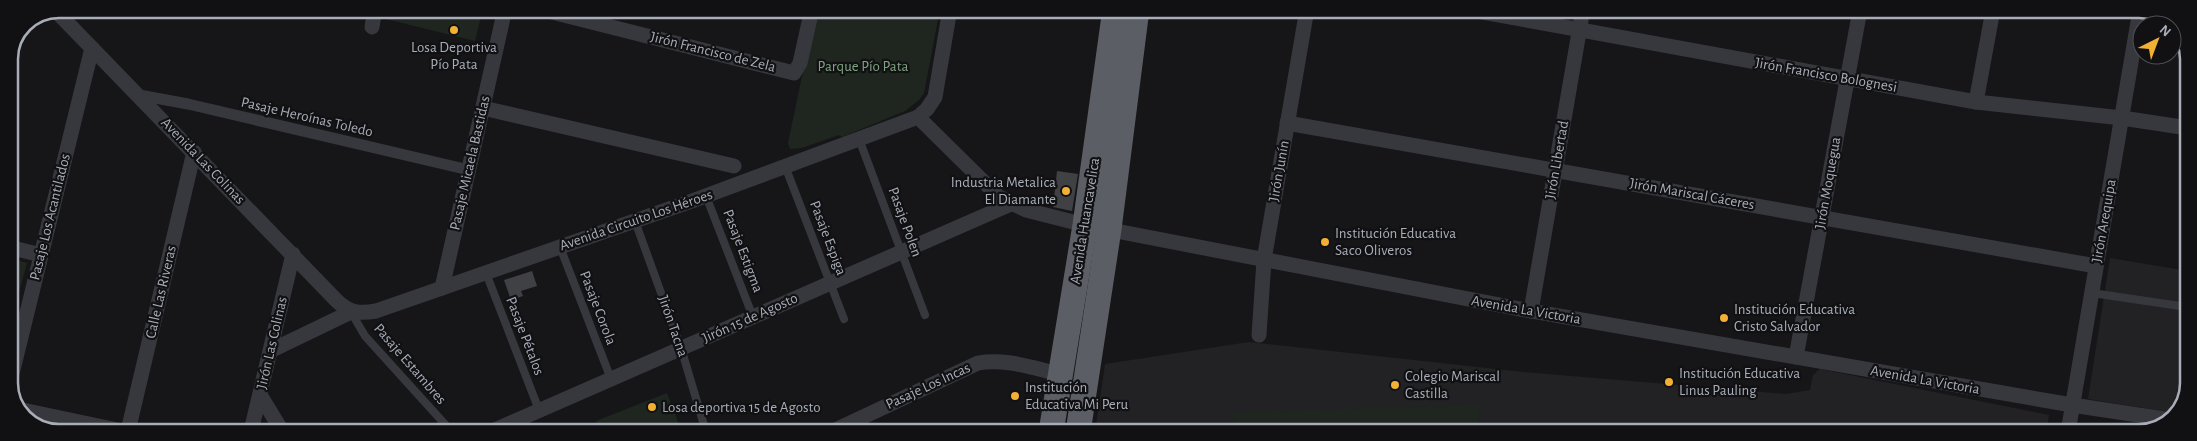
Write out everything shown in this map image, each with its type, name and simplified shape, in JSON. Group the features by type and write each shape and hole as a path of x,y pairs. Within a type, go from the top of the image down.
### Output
{"highway":[{"name":"Avenida Huancavelica","path":"1079,424 1114,18"},
{"name":"Avenida Huancavelica","path":"1052,424 1059,374 1097,227 1135,18"}],"street":[{"name":"Avenida Las Colinas","path":"63,18 336,300 351,312"},
{"path":"372,27 374,18"},
{"name":"Pasaje Micaela Bastidas","path":"442,288 503,18"},
{"name":"Jirón Francisco de Zela","path":"576,18 794,73 800,63 810,18"},
{"path":"918,117 927,109 934,97 948,18"},
{"name":"Jirón Junín","path":"1258,334 1264,260 1306,18"},
{"name":"Jirón Francisco Bolognesi","path":"1514,18 1976,102 2122,118 2179,127"},
{"name":"Jirón Libertad","path":"1531,311 1581,18"},
{"name":"Jirón Moquegua","path":"1796,357 1858,18"},
{"path":"1976,102 1992,18"},
{"name":"Jirón Arequipa","path":"2069,424 2139,18"},
{"name":"Pasaje Los Acantilados","path":"18,349 92,48"},
{"name":"Pasaje Heroínas Toledo","path":"139,95 188,104 469,170"},
{"path":"483,108 734,166"},
{"name":"Avenida Circuito Los Héroes","path":"351,312 376,311 706,196 918,117"},
{"name":"Avenida La Victoria","path":"918,117 999,197 1010,204 1097,227 1531,311 2072,405 2158,418"},
{"name":"Jirón Mariscal Cáceres","path":"1288,123 2096,266"},
{"name":"Calle Las Riveras","path":"130,424 194,152"},
{"name":"Jirón 15 de Agosto","path":"508,424 1010,204"},
{"path":"18,249 41,255"},
{"name":"Jirón Las Colinas","path":"253,424 293,254"},
{"path":"270,351 351,312"},
{"name":"Pasaje Los Incas","path":"848,424 978,362 991,360 1008,362 1059,374"},
{"path":"260,395 277,424"},
{"path":"29,411 89,424"}],"lane":[{"name":"Pasaje Polen","path":"859,139 925,315"},
{"name":"Pasaje Espiga","path":"785,166 844,319"},
{"name":"Pasaje Estigma","path":"706,196 753,316"},
{"name":"Jirón Tacna","path":"635,221 681,348 704,424"},
{"name":"Pasaje Corola","path":"560,247 611,378"},
{"name":"Pasaje Pétalos","path":"486,273 539,410"},
{"path":"2092,293 2180,305"},
{"name":"Pasaje Estambres","path":"351,312 365,336 445,424"}],"shaded area":[{"path":"2110,258 2180,270 2180,383 2174,403 2167,412 2088,399"},
{"name":"Colegio Mariscal Castilla","path":"1249,342 1523,372 1786,394 1810,390 1813,375 1820,369 2049,415 2047,424 1096,424 1105,364"}],"green space":[{"path":"386,18 481,18 475,41"},
{"name":"Parque Pío Pata","path":"814,18 938,18 924,93 920,99 905,111 842,137 839,135 802,148 790,149 788,143"},
{"path":"18,260 27,263 18,296"},
{"name":"Losa deportiva 15 de Agosto","path":"667,393 679,424 597,424 596,421"},
{"path":"1480,405 1479,424 1232,424 1233,412"}],"building":[{"name":"Industria Metalica El Diamante","path":"1057,171 1078,174 1072,211 1053,207"},
{"path":"532,271 537,286 521,291 523,296 511,300 504,280"}],"place":[{"name":"Losa Deportiva Pío Pata","path":"454,30"},
{"name":"Industria Metalica El Diamante","path":"1066,191"},
{"name":"Institución Educativa Saco Oliveros","path":"1325,242"},
{"name":"Institución Educativa Cristo Salvador","path":"1724,318"},
{"name":"Institución Educativa Linus Pauling","path":"1669,382"},
{"name":"Colegio Mariscal Castilla","path":"1395,385"},
{"name":"Institución Educativa Mi Peru","path":"1015,396"},
{"name":"Losa deportiva 15 de Agosto","path":"652,407"}]}
